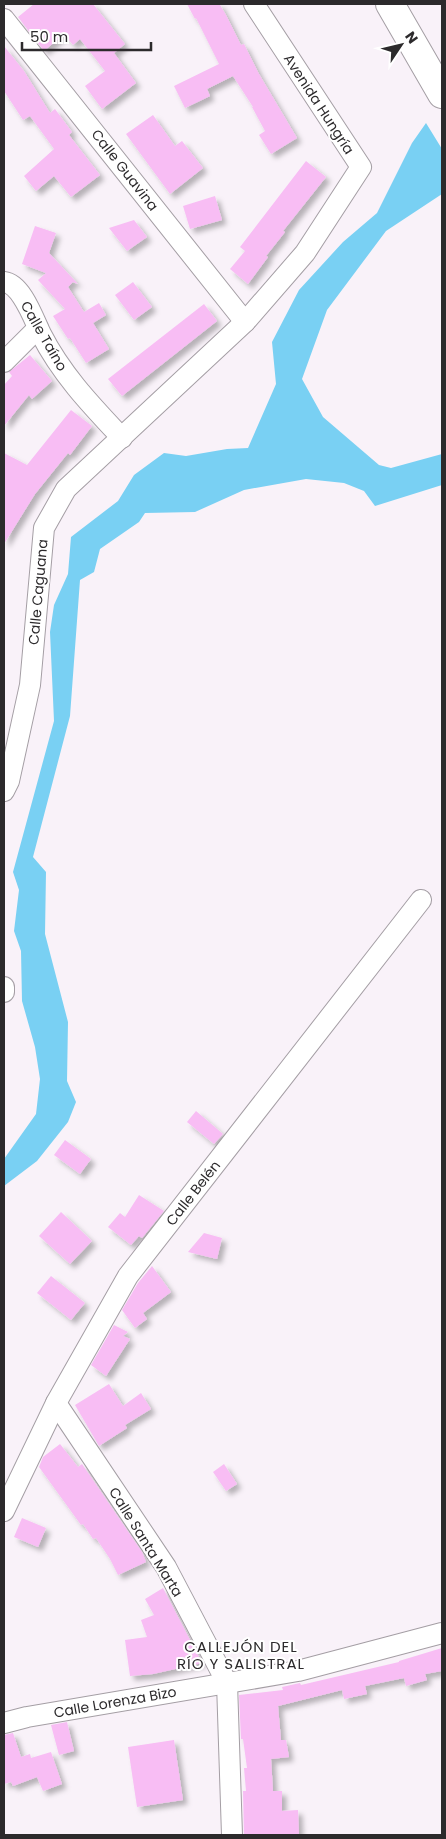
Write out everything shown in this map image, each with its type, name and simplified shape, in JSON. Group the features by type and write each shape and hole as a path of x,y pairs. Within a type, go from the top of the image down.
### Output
{"highway":[{"path":"390,4 442,94"}],"street":[{"path":"4,11 13,4"},
{"name":"Avenida Hungría","path":"245,322 305,253 361,167 254,4"},
{"name":"Calle Guavina","path":"4,19 245,322"},
{"name":"Calle Taíno","path":"4,282 19,292 33,313 38,328 50,350 80,393 122,438"},
{"name":"Calle Caguana","path":"4,791 9,781 30,685 44,528 66,489 245,322"},
{"path":"4,362 38,328"},
{"name":"Calle Belén","path":"4,1511 56,1403 128,1276 421,900"},
{"path":"4,987 4,992"},
{"name":"Calle Santa Marta","path":"56,1403 166,1567 227,1683 232,1835"},
{"name":"Calle Lorenza Bizo","path":"4,1723 27,1717 298,1671 442,1633"}],"water":[{"path":"426,123 442,149 442,194 386,231 327,310 302,379 323,417 379,465 391,468 442,454 442,485 375,506 364,491 344,483 306,479 244,490 195,512 145,513 139,522 100,549 94,572 80,580 70,716 33,857 46,872 45,934 68,1022 67,1081 76,1102 68,1122 37,1161 4,1186 4,1159 36,1114 40,1079 35,1047 22,1001 21,951 14,931 19,890 13,872 54,721 50,632 54,605 68,574 71,537 118,501 134,475 164,453 186,456 227,449 248,448 276,384 272,342 299,290 343,242 377,213 412,143"}],"building":[{"path":"34,4 93,4 125,44 114,53 136,83 102,109 85,86 105,71 80,39 73,45 64,34 44,51 18,17"},
{"path":"187,4 223,4 220,5 241,45 244,44 259,74 297,138 271,154 259,135 265,131 253,107 233,76 207,89 210,96 185,108 174,86 219,64"},
{"path":"4,46 24,71 50,113 55,109 72,132 69,135 100,175 71,197 54,176 36,191 24,176 54,149 30,116 23,120 4,91"},
{"path":"153,115 175,146 182,141 203,168 170,194 126,134"},
{"path":"306,161 326,177 283,231 285,232 266,256 268,257 248,284 230,269 245,251 240,247"},
{"path":"215,196 222,220 190,229 183,206"},
{"path":"134,220 147,237 127,251 109,228"},
{"path":"35,226 56,233 49,253 78,284 73,282 68,287 84,312 99,303 106,315 93,323 109,349 86,363 53,316 65,309 38,280 46,273 22,264"},
{"path":"133,282 152,307 134,320 115,295"},
{"path":"204,304 217,321 122,396 108,379"},
{"path":"30,355 52,381 32,399 29,395 4,426 4,385 12,376 9,372"},
{"path":"71,410 92,426 70,455 68,453 35,494 4,544 4,453 27,465"},
{"path":"196,1111 223,1134 214,1144 187,1122"},
{"path":"65,1140 91,1159 80,1174 54,1155"},
{"path":"139,1195 164,1211 142,1238 139,1236 131,1245 108,1227 120,1213 125,1217"},
{"path":"61,1212 92,1241 70,1264 39,1236"},
{"path":"204,1233 222,1238 217,1259 188,1252"},
{"path":"152,1266 171,1292 143,1313 147,1319 135,1328 122,1310 138,1283"},
{"path":"51,1276 85,1303 71,1320 37,1293"},
{"path":"114,1325 128,1332 123,1336 130,1339 106,1376 91,1365"},
{"path":"109,1384 123,1406 141,1393 151,1409 125,1425 127,1428 99,1446 75,1405"},
{"path":"60,1444 78,1467 82,1464 142,1552 146,1562 118,1575 96,1538 93,1539 83,1524 81,1525 39,1467 43,1457"},
{"path":"224,1464 237,1484 226,1491 213,1472"},
{"path":"22,1518 46,1528 38,1547 14,1537"},
{"path":"163,1588 202,1663 153,1674 130,1676 125,1640 147,1637 141,1620 154,1615 145,1599"},
{"path":"442,1648 442,1671 425,1674 427,1680 406,1686 404,1678 365,1686 367,1694 344,1699 342,1690 278,1706 281,1740 286,1740 289,1757 271,1759 273,1791 282,1791 282,1811 298,1810 299,1834 244,1835 243,1791 246,1791 244,1768 247,1768 243,1739 241,1739 239,1695 283,1690 282,1687 300,1683 301,1685 399,1662"},
{"path":"67,1722 74,1751 59,1755 51,1725"},
{"path":"13,1733 21,1757 30,1754 31,1758 51,1752 62,1784 43,1791 37,1777 13,1786 11,1782 4,1784 4,1735"},
{"path":"174,1740 183,1800 137,1807 128,1747"}],"district":[{"name":"CALLEJÓN DEL RÍO Y SALISTRAL","path":"241,1656"}]}
